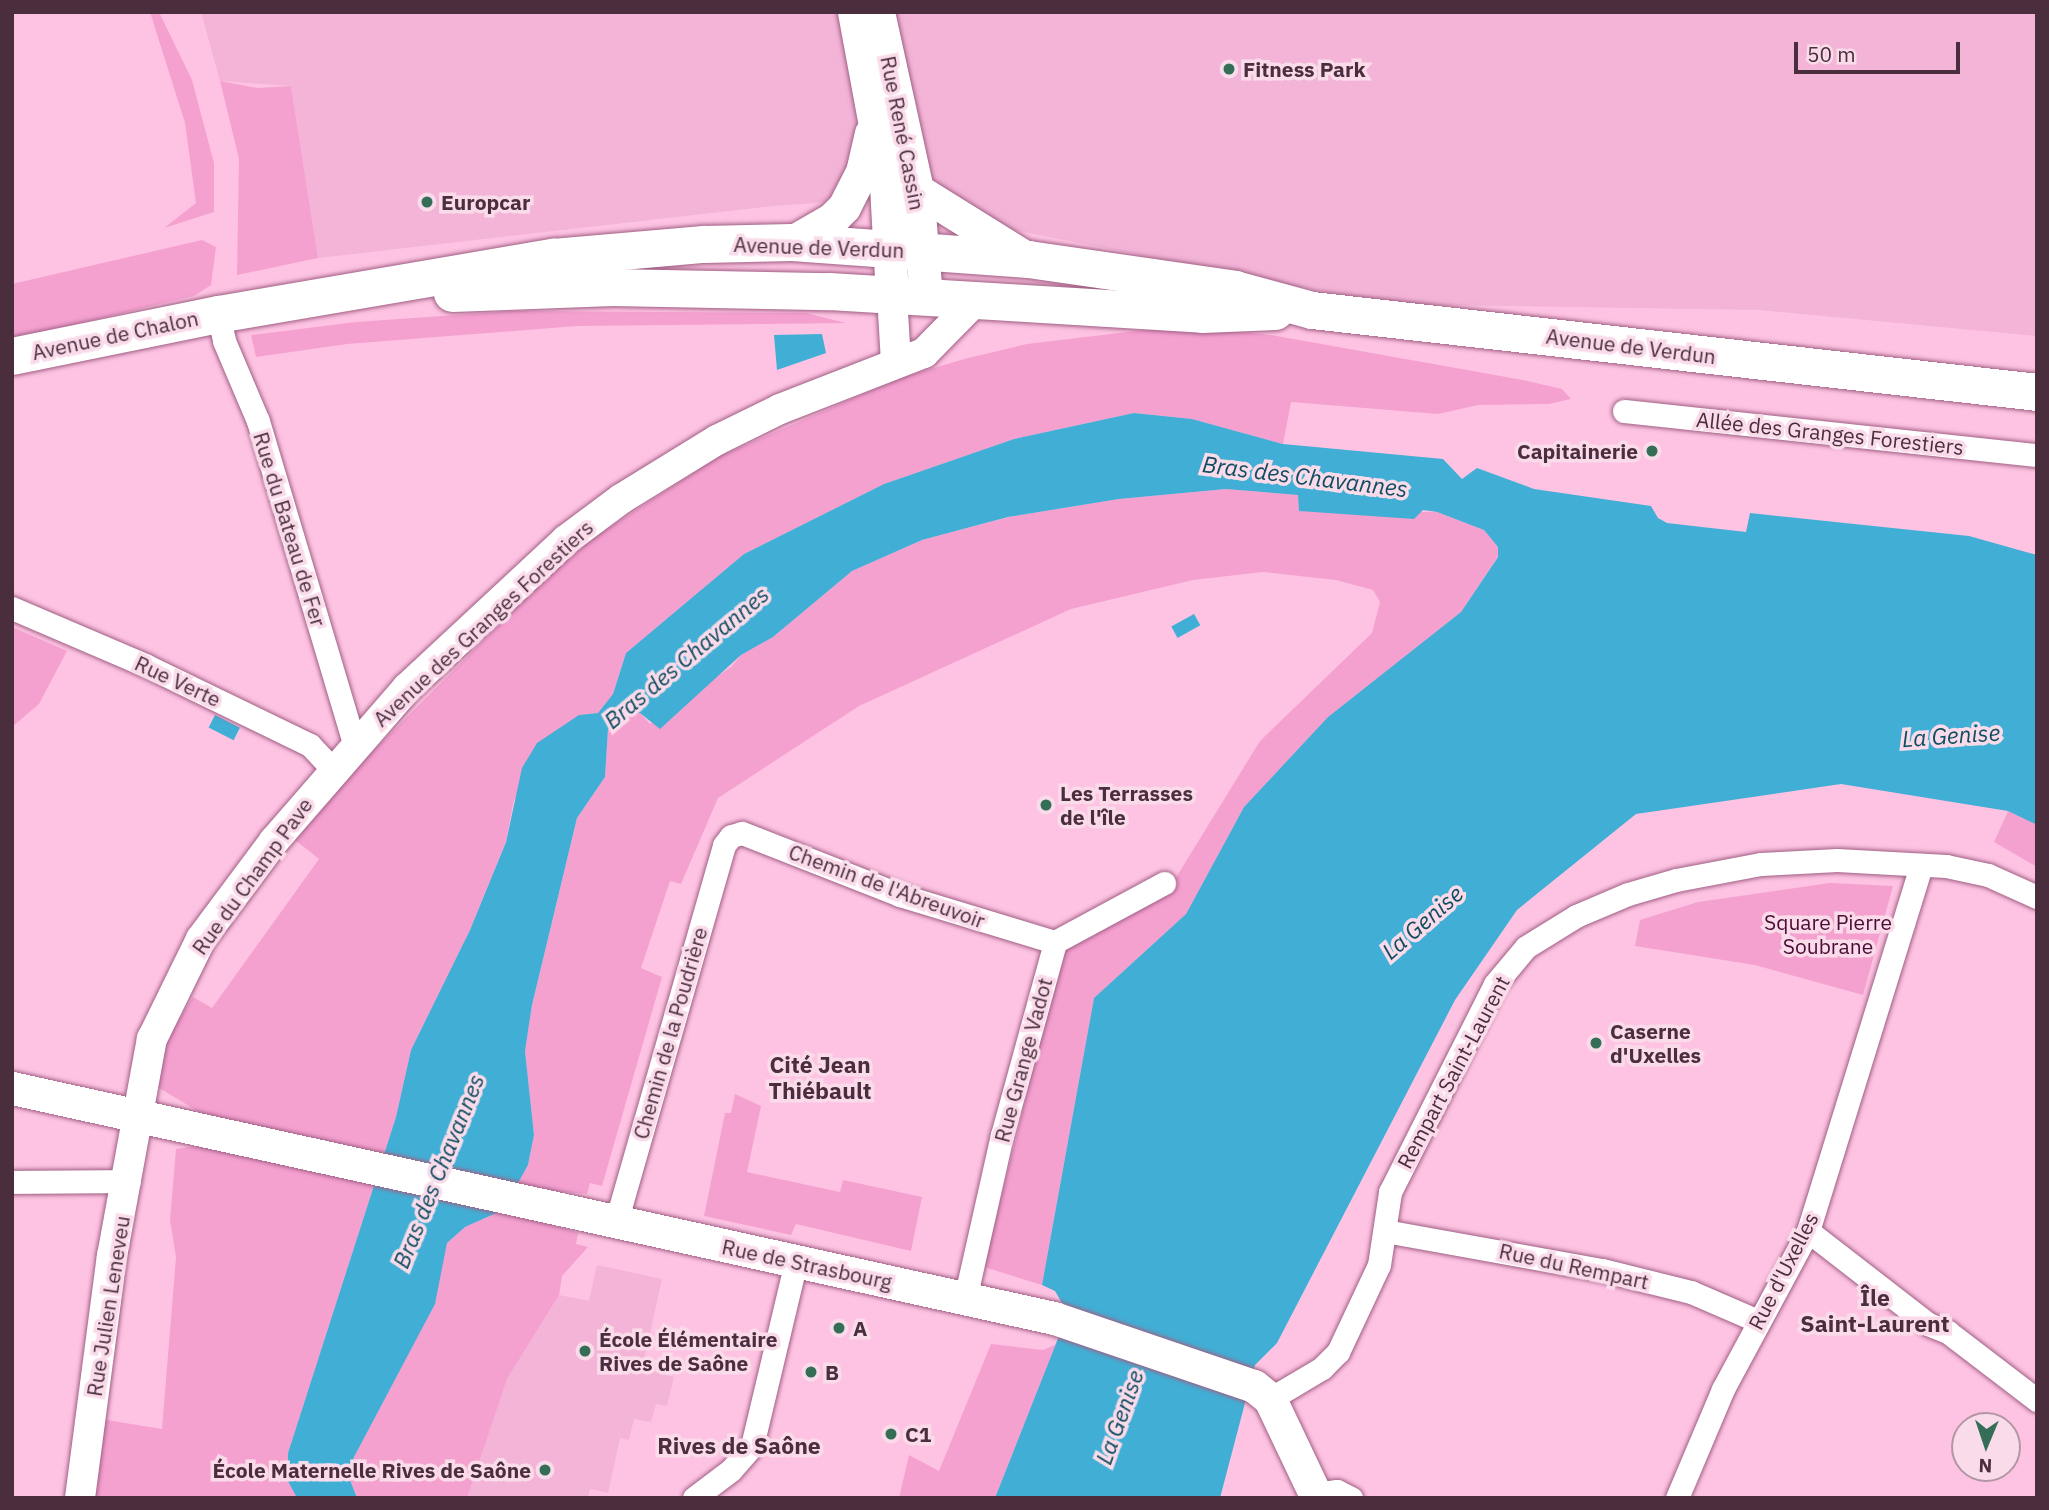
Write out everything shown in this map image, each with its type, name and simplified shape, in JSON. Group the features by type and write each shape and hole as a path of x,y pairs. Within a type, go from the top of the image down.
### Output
{"main road":[{"name":"Rue René Cassin","path":"854,12 906,249 909,296"},
{"name":"Rue René Cassin","path":"878,12 916,190 906,249"},
{"path":"792,242 832,219 844,207 862,172 875,117"},
{"path":"916,190 1028,259"},
{"name":"Avenue de Verdun","path":"218,314 553,257 703,244 792,242 1028,259 1235,289 1312,310"},
{"name":"Avenue de Verdun","path":"325,297 612,287 909,296 1202,314 1312,310 1950,380 2037,392"},
{"name":"Avenue de Chalon","path":"12,356 218,314"},
{"name":"Avenue de Verdun","path":"1950,380 2037,373"},
{"name":"Rue de Strasbourg","path":"12,1088 1054,1318 1262,1392"},
{"path":"1262,1392 1316,1496"}],"street":[{"path":"909,296 924,353"},
{"path":"896,363 909,296"},
{"path":"924,353 976,300"},
{"name":"Rue du Bateau de Fer","path":"218,314 224,341 258,421 361,739"},
{"name":"Avenue des Granges Forestiers","path":"361,739 566,540 621,499 717,440 780,409 924,353"},
{"name":"Allée des Granges Forestiers","path":"1624,411 2037,455"},
{"name":"Rue Verte","path":"12,608 145,665 310,745 333,770"},
{"name":"Rue du Champ Pave","path":"137,1115 152,1039 201,939 333,770 361,739"},
{"name":"Chemin de l'Abreuvoir","path":"724,845 731,836 742,833 900,895 1055,942"},
{"name":"Chemin de la Poudrière","path":"617,1222 724,845"},
{"name":"Rempart Saint-Laurent","path":"1262,1392 1322,1368 1338,1352 1379,1265 1390,1192 1495,984 1526,947 1576,916 1676,880 1761,864 1825,860 1921,865 1988,875 2037,897"},
{"name":"Rue d'Uxelles","path":"1677,1498 1758,1321 1808,1231 1921,865"},
{"path":"1055,942 1164,883"},
{"name":"Rue Grange Vadot","path":"965,1299 1002,1135 1055,942"},
{"name":"Rue Julien Leneveu","path":"80,1498 112,1256 129,1181 137,1115"},
{"path":"12,1182 129,1181"},
{"name":"Rue du Rempart","path":"1385,1231 1602,1270 1691,1292 1758,1321"},
{"path":"1808,1231 1928,1324 1948,1332 2037,1400"},
{"path":"695,1498 731,1470 752,1446 796,1262"},
{"path":"1316,1496 1337,1491 1351,1498"}],"shaded area":[{"path":"201,12 2037,12 2037,336 1759,310 1388,304 988,225 942,194 773,206 318,258 291,86 220,81"},
{"name":"École Élémentaire Rives de Saône","path":"597,1265 662,1279 642,1369 674,1377 667,1406 656,1404 651,1422 634,1419 629,1440 620,1438 608,1493 590,1489 588,1498 467,1498 507,1379 559,1295 589,1301"}],"green space":[{"path":"150,12 159,12 192,80 214,163 214,212 164,228 196,203 185,123"},
{"path":"220,81 258,88 291,86 318,258 237,275 239,159"},
{"path":"202,240 216,247 211,285 194,296 12,339 12,284"},
{"path":"514,311 806,313 846,323 577,326 347,344 256,357 251,335 356,322"},
{"path":"1203,328 1271,335 1523,380 1562,389 1571,399 1549,404 1478,405 1438,414 1291,402 1283,444 1192,419 1134,413 1014,439 884,484 744,554 626,653 613,694 598,713 579,715 514,800 506,841 470,930 411,1050 396,1117 288,1453 297,1498 91,1498 101,1419 162,1429 176,1257 170,1220 176,1149 198,1146 204,1115 156,1086 166,1040 193,997 212,1008 319,859 289,835 573,551 720,456 903,377 968,358 1027,344 1153,329"},
{"path":"1226,489 1298,495 1300,511 1437,512 1484,530 1498,547 1498,556 1461,612 1328,717 1244,807 1186,914 1094,998 1042,1285 984,1267 1062,954 1077,938 1172,884 1260,741 1372,633 1380,602 1373,590 1336,580 1263,572 1193,580 1071,609 859,706 718,798 681,884 670,881 641,968 662,977 602,1186 590,1183 587,1194 515,1187 528,1165 534,1135 525,1051 532,1005 577,818 605,777 608,729 627,712 640,713 650,724 732,666 741,655 773,637 852,571 922,540 1009,517 1119,499"},
{"path":"12,627 67,651 39,704 12,727"},
{"path":"2008,811 2037,825 2037,867 1994,842"},
{"name":"Square Pierre Soubrane","path":"1830,883 1893,886 1863,995 1755,965 1635,946 1640,920 1698,902"},
{"path":"735,1094 761,1106 747,1172 840,1192 843,1180 922,1197 911,1251 796,1224 791,1235 704,1216 725,1113 731,1113"},
{"path":"503,1210 578,1233 576,1244 588,1247 562,1276 559,1295 507,1379 467,1498 357,1498 350,1480 354,1457 440,1267 447,1243 465,1227"},
{"path":"1059,1336 995,1498 899,1498 909,1455 939,1471 991,1344 1043,1350 1055,1345"}],"water":[{"path":"822,334 826,353 777,370 774,335"},
{"path":"1134,413 1192,419 1283,444 1443,459 1462,479 1477,468 1534,489 1651,506 1658,518 1667,523 1746,532 1750,513 1969,536 2037,555 2037,825 2008,811 1841,784 1636,814 1517,910 1455,1000 1277,1343 1255,1365 1220,1498 995,1498 1059,1336 1062,1303 1055,1291 1042,1285 1094,998 1186,914 1244,807 1328,717 1461,612 1498,557 1498,547 1484,530 1437,512 1423,510 1414,519 1299,511 1298,495 1226,489 1119,499 1008,517 922,540 852,571 773,637 741,655 660,729 640,713 628,712 608,729 605,777 577,818 532,1005 525,1051 534,1135 528,1165 503,1210 465,1227 447,1243 435,1304 354,1457 350,1480 357,1498 297,1498 288,1481 288,1453 396,1117 411,1050 470,930 506,842 522,768 537,743 579,715 598,713 613,694 626,653 744,554 884,484 1014,439"},
{"path":"1194,614 1200,625 1178,638 1171,627"},
{"path":"215,715 240,728 234,740 209,727"}],"place":[{"name":"Fitness Park","path":"1229,69"},
{"name":"Europcar","path":"427,202"},
{"name":"Capitainerie","path":"1652,451"},
{"name":"Les Terrasses de l'île","path":"1046,805"},
{"name":"Caserne d'Uxelles","path":"1596,1043"},
{"name":"A","path":"839,1328"},
{"name":"École Élémentaire Rives de Saône","path":"585,1351"},
{"name":"B","path":"811,1372"},
{"name":"C1","path":"891,1434"},
{"name":"École Maternelle Rives de Saône","path":"545,1470"}],"district":[{"name":"Cité Jean Thiébault","path":"820,1077"},
{"name":"Île Saint-Laurent","path":"1875,1310"},
{"name":"Rives de Saône","path":"739,1445"}],"water label":[{"name":"Bras des Chavannes","path":"1305,476"},
{"name":"Bras des Chavannes","path":"686,657"},
{"name":"La Genise","path":"1951,735"},
{"name":"La Genise","path":"1422,922"},
{"name":"Bras des Chavannes","path":"438,1171"},
{"name":"La Genise","path":"1119,1417"}]}
